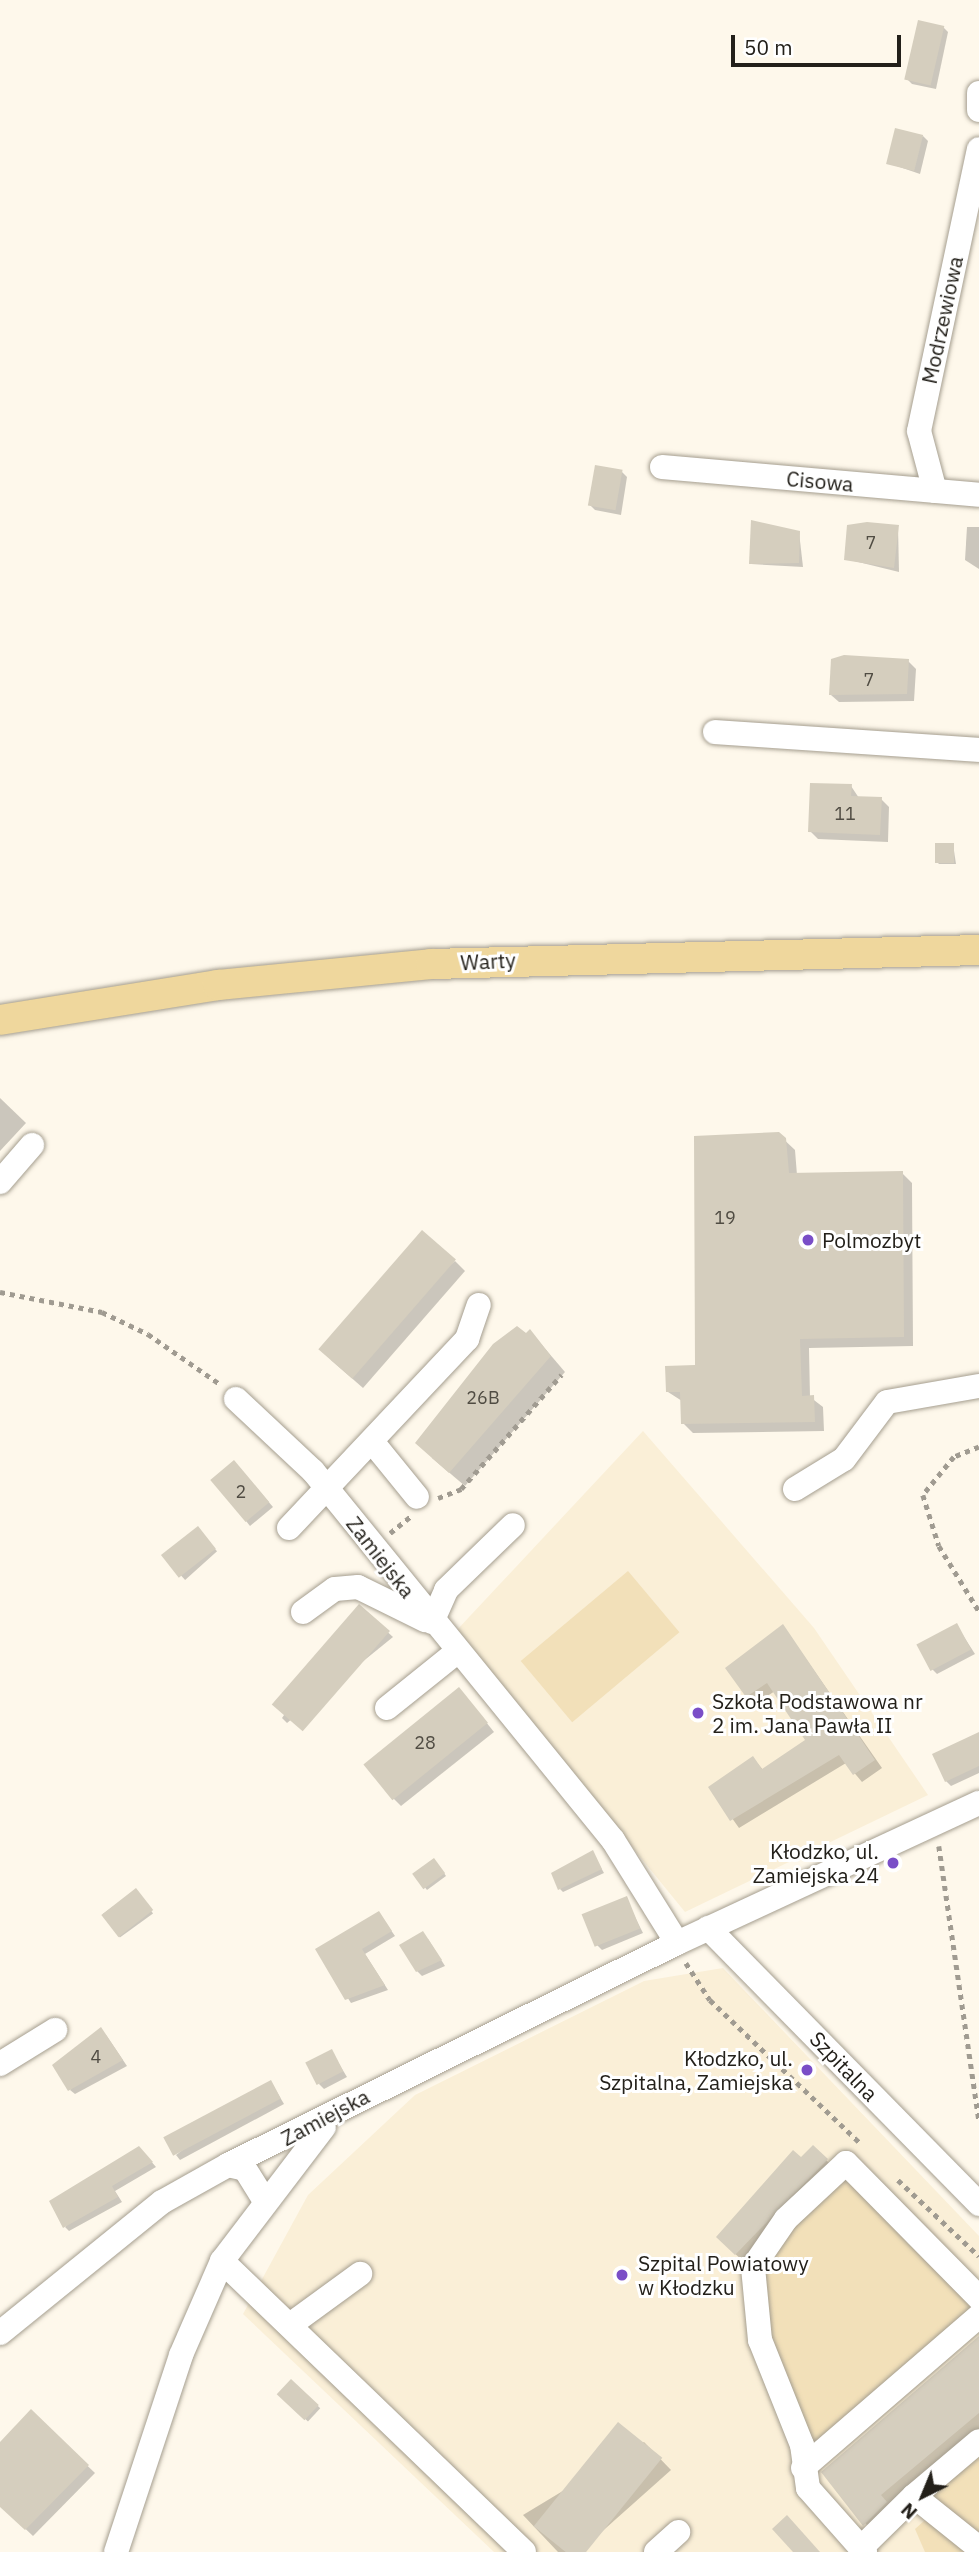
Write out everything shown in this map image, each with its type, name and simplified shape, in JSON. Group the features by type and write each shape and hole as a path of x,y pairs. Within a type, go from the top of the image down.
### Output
{"main road":[{"name":"Warty","path":"0,1020 232,983 431,964 979,950"}],"street":[{"path":"979,93 979,110"},
{"name":"Modrzewiowa","path":"935,491 919,431 979,149"},
{"name":"Cisowa","path":"662,467 979,495"},
{"path":"715,733 979,750"},
{"path":"0,1182 32,1145"},
{"path":"289,1528 321,1480 374,1444 467,1339 479,1304"},
{"path":"795,1489 844,1459 887,1402 979,1386"},
{"name":"Zamiejska","path":"236,1399 321,1480 432,1622 613,1840 675,1944"},
{"path":"374,1444 419,1505"},
{"path":"303,1612 335,1589 358,1587 432,1622 446,1590 513,1525"},
{"path":"387,1708 457,1651"},
{"name":"Zamiejska","path":"0,2333 162,2202 228,2165 332,2119 388,2082 708,1928 932,1827 979,1803"},
{"name":"Szpitalna","path":"708,1928 979,2204"},
{"path":"0,2064 55,2030"},
{"path":"116,2552 180,2354 222,2261 264,2199 332,2119"},
{"path":"979,2298 846,2163 786,2218 753,2267 754,2313 802,2445 803,2468 808,2488 863,2550 914,2496 979,2441"},
{"path":"228,2165 245,2169 264,2199"},
{"path":"222,2261 524,2552"},
{"path":"290,2325 360,2274"},
{"path":"803,2468 979,2316"},
{"path":"914,2496 979,2548"},
{"path":"656,2552 678,2532"}],"path":[{"path":"0,1292 102,1312 148,1334 236,1399"},
{"path":"373,1547 419,1505 461,1489 561,1375"},
{"path":"979,1447 954,1457 923,1495 939,1546 979,1611"},
{"path":"932,1827 979,2119"},
{"path":"675,1944 710,2000 870,2153"},
{"path":"890,2172 979,2256"}],"shaded area":[{"name":"Szkoła Podstawowa nr 2 im. Jana Pawła II","path":"643,1431 814,1628 928,1795 685,1912 456,1631"},
{"path":"628,1571 679,1632 572,1722 521,1661"},
{"name":"Szpital Powiatowy w Kłodzku","path":"723,1968 979,2236 979,2552 494,2552 243,2314 308,2195 415,2095 644,1981"},
{"path":"845,2177 975,2306 820,2443 810,2441 772,2352 761,2273 779,2238"},
{"path":"979,2450 979,2541 937,2509 932,2492"},
{"path":"925,2520 975,2552 925,2552 915,2529"}],"building":[{"path":"918,20 944,26 931,86 904,79"},
{"path":"895,128 923,135 914,171 886,164"},
{"path":"595,465 623,470 615,510 588,505"},
{"path":"751,520 800,531 799,563 749,564"},
{"path":"867,522 899,525 894,568 844,560 847,525"},
{"path":"844,655 909,659 907,694 829,695 831,659"},
{"path":"810,783 852,784 851,796 882,797 880,835 808,832"},
{"path":"935,843 954,843 954,863 935,863"},
{"path":"779,1132 786,1138 789,1173 903,1171 904,1337 800,1339 802,1396 814,1395 815,1422 681,1424 680,1392 666,1392 665,1366 695,1365 694,1136"},
{"path":"422,1230 456,1260 352,1379 318,1349"},
{"path":"517,1326 526,1333 530,1329 551,1356 449,1473 415,1443 493,1344"},
{"path":"234,1460 269,1502 246,1522 210,1480"},
{"path":"198,1526 216,1549 179,1578 161,1555"},
{"path":"359,1604 390,1631 303,1731 272,1704"},
{"path":"957,1623 971,1649 930,1671 916,1645"},
{"path":"783,1624 875,1760 853,1775 839,1755 730,1821 708,1787 753,1756 762,1769 805,1740 767,1683 746,1697 725,1668"},
{"path":"459,1687 488,1723 392,1800 363,1764"},
{"path":"979,1732 979,1766 945,1782 932,1754"},
{"path":"593,1850 602,1869 558,1890 551,1873"},
{"path":"434,1858 445,1873 423,1889 412,1874"},
{"path":"136,1888 153,1910 119,1937 101,1915"},
{"path":"627,1896 640,1928 595,1947 582,1914"},
{"path":"379,1911 392,1931 362,1949 385,1985 345,2000 315,1949"},
{"path":"423,1931 442,1960 416,1972 399,1945"},
{"path":"101,2027 123,2060 68,2091 52,2065"},
{"path":"332,2049 343,2071 317,2085 305,2063"},
{"path":"271,2080 281,2099 173,2156 163,2137"},
{"path":"813,2145 828,2159 735,2255 716,2237 793,2150 801,2157"},
{"path":"139,2146 153,2162 112,2186 118,2197 63,2228 49,2201"},
{"path":"979,2336 979,2413 881,2495 887,2502 863,2526 821,2472"},
{"path":"291,2379 319,2405 304,2420 277,2394"},
{"path":"31,2409 89,2465 25,2530 0,2507 0,2442"},
{"path":"618,2422 662,2458 586,2552 566,2552 534,2526"},
{"path":"787,2515 820,2552 793,2552 772,2529"}],"place":[{"name":"Polmozbyt","path":"808,1240"},
{"name":"Szkoła Podstawowa nr 2 im. Jana Pawła II","path":"698,1713"},
{"name":"Kłodzko, ul. Zamiejska 24","path":"893,1863"},
{"name":"Kłodzko, ul. Szpitalna, Zamiejska","path":"807,2070"},
{"name":"Szpital Powiatowy w Kłodzku","path":"622,2275"}]}
